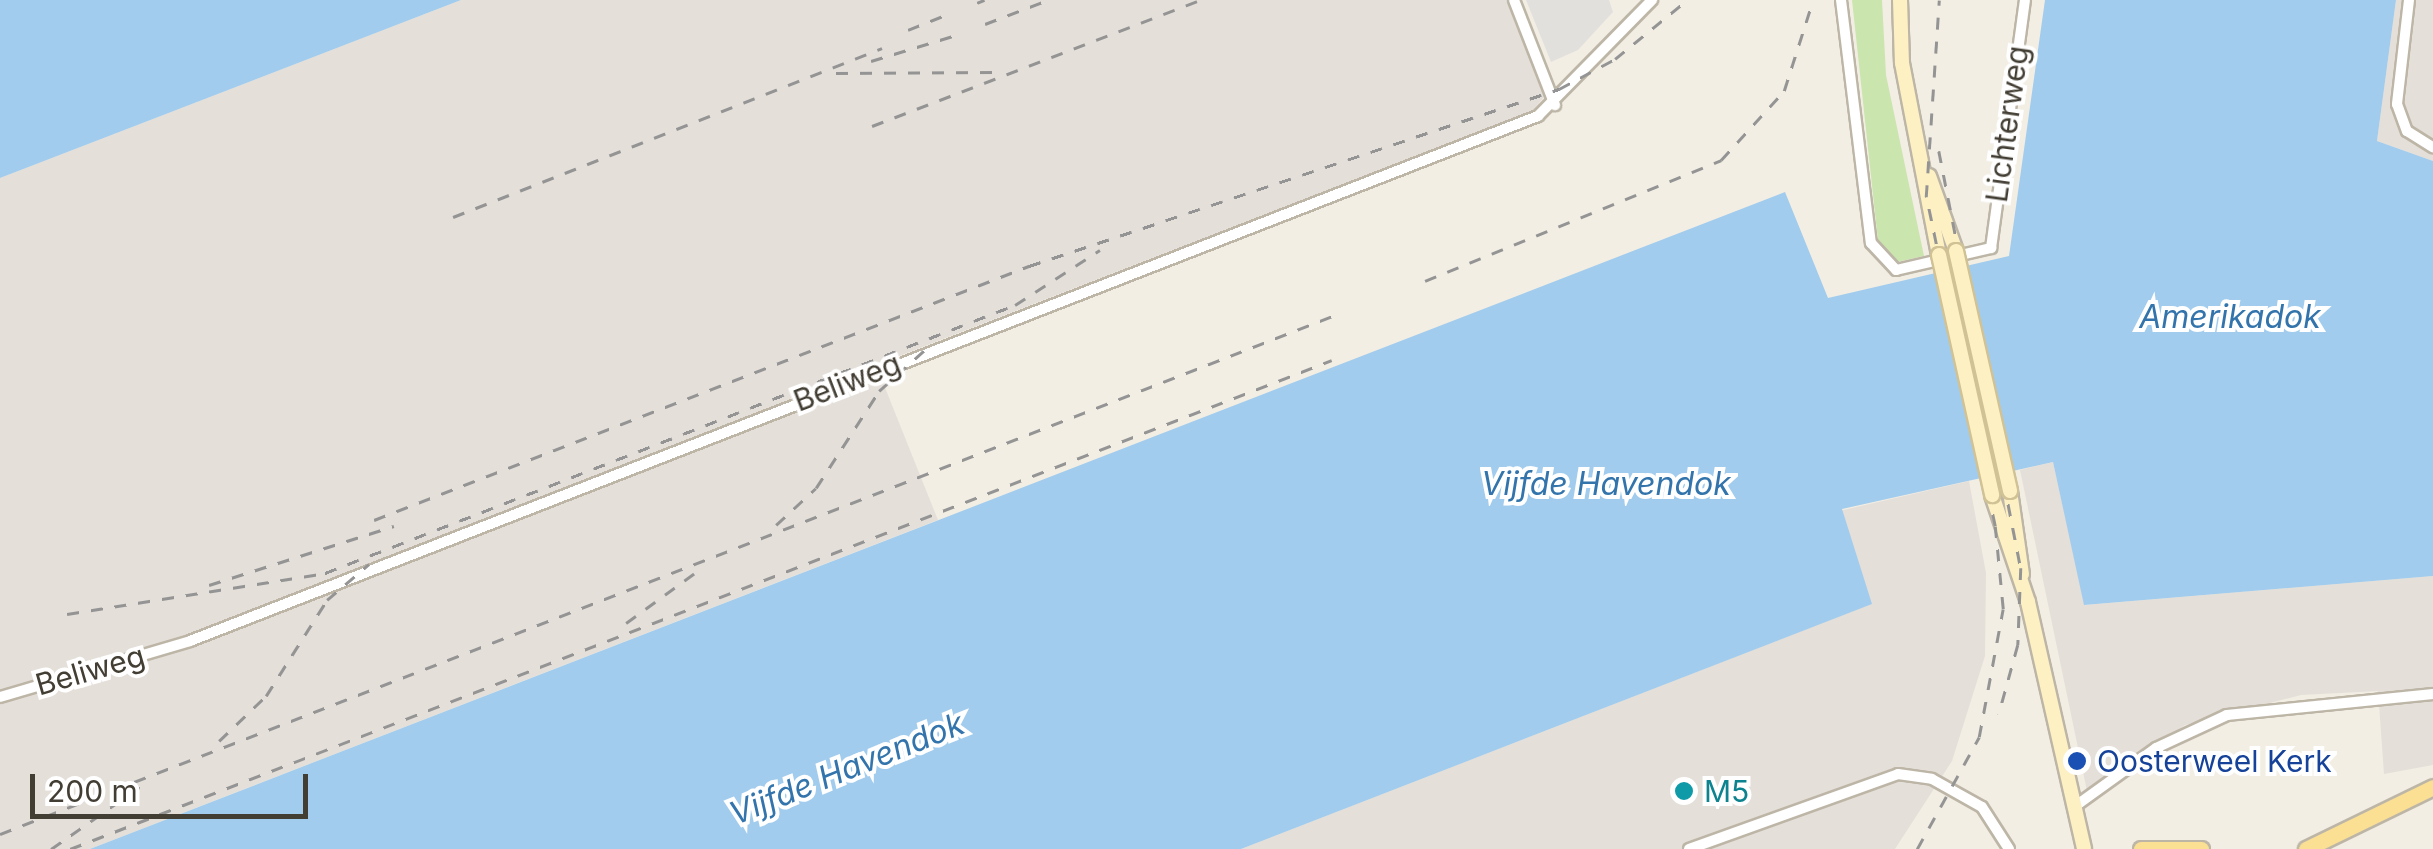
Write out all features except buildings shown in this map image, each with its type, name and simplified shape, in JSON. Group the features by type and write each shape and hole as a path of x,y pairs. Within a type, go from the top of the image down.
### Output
{"main road":[{"path":"1900,0 1902,63 1927,171 1939,255 1992,496 2022,584 2084,849"},
{"path":"1927,171 1956,250 2010,492 2022,584"},
{"path":"2306,849 2433,787"},
{"path":"2141,849 2201,849"}],"street":[{"path":"1514,0 1554,105"},
{"name":"Beliweg","path":"0,697 190,641 1554,105 1652,0"},
{"name":"Lichterweg","path":"1841,0 1854,147 1879,262 1904,270 1991,248 2025,0"},
{"path":"2410,0 2396,94 2402,122 2433,147"},
{"path":"2074,806 2168,742 2226,716 2433,694"},
{"path":"1688,849 1898,774 1932,779 1982,806 2009,849"}],"shaded area":[{"path":"461,0 1509,0 1545,96 1532,111 876,365 938,520 90,849 0,849 0,178"},
{"path":"1526,0 1609,0 1613,12 1578,50 1551,62"},
{"path":"2396,0 2433,0 2433,161 2377,141"},
{"path":"2053,462 2085,605 2433,576 2433,765 2384,774 2378,691 2301,695 2185,725 2087,791 2020,470"},
{"path":"1969,481 1986,573 1985,656 1952,761 1895,849 1241,849 1871,604 1839,511"}],"green space":[{"path":"1852,0 1882,0 1886,75 1924,256 1897,262 1878,241"}],"water":[{"path":"0,0 461,0 0,178"},
{"name":"Vijfde Havendok","path":"2045,0 2396,0 2377,141 2433,161 2433,576 2084,605 2053,462 1842,509 1872,604 1241,849 90,849 1785,192 1828,298 2009,256"}],"railway":[{"path":"977,3 984,0"},
{"path":"985,24 1048,0"},
{"path":"872,126 1200,0"},
{"path":"374,520 1029,266 1559,89 1615,59 1687,0"},
{"path":"1425,281 1721,160 1784,91 1813,0"},
{"path":"1917,849 1979,737 2003,609 1995,526 1926,197 1939,0"},
{"path":"908,30 948,14"},
{"path":"871,61 956,35"},
{"path":"453,217 882,48"},
{"path":"836,73 996,72"},
{"path":"1939,151 2021,568 2018,645 1999,714"},
{"path":"67,614 325,573 1015,305 1100,250"},
{"path":"0,834 1335,315"},
{"path":"776,525 816,488 879,391 927,348"},
{"path":"70,849 1332,360"},
{"path":"209,585 394,526"},
{"path":"219,741 266,696 327,600 369,564"},
{"path":"626,623 699,570"},
{"path":"51,849 141,786"}],"place":[{"name":"Oosterweel Kerk","path":"2077,761"},
{"name":"M5","path":"1684,791"}],"water label":[{"name":"Amerikadok","path":"2230,317"}]}
